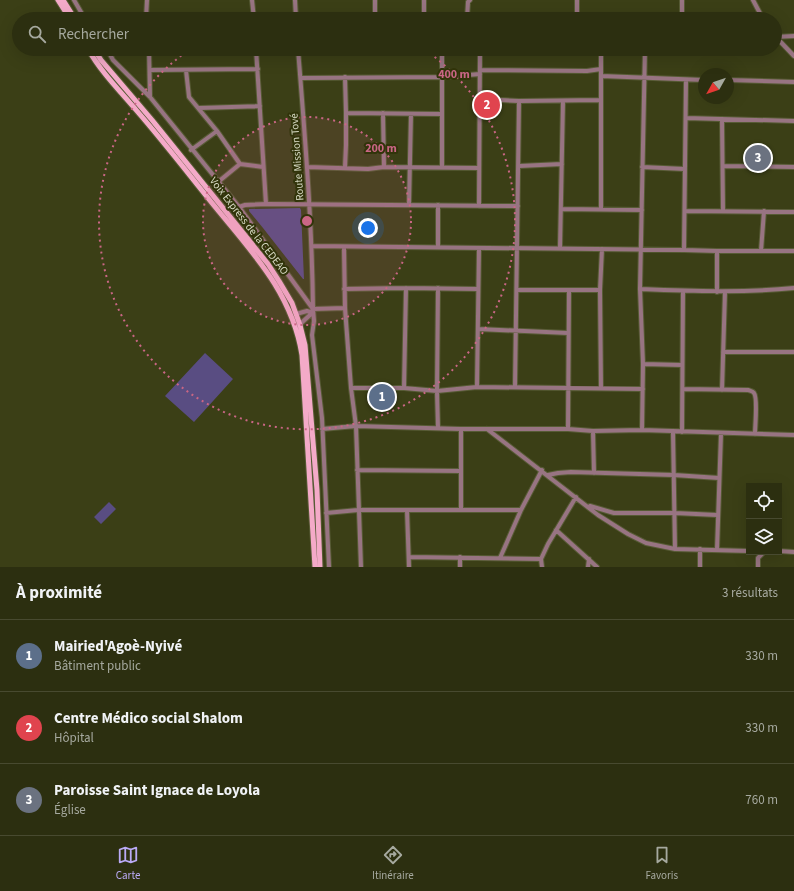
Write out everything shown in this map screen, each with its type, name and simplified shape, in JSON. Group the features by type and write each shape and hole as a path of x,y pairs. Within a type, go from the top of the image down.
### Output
{"main road":[{"path":"58,0 66,12"},
{"path":"63,0 71,12"},
{"path":"92,56 96,64 150,126 273,279 298,326 302,355 320,567"},
{"name":"Voix Express de la CEDEAO","path":"98,56 268,264 285,290 296,314 298,326"},
{"path":"96,64 101,60"},
{"path":"312,465 315,567"}],"street":[{"path":"74,0 81,12"},
{"path":"146,12 147,0"},
{"path":"252,0 253,12"},
{"path":"295,0 296,12"},
{"path":"375,0 375,12"},
{"path":"424,0 424,12"},
{"path":"467,12 468,2 470,0"},
{"path":"577,0 577,12"},
{"path":"682,0 682,12"},
{"path":"753,0 759,12"},
{"path":"782,37 794,36"},
{"path":"782,44 794,56"},
{"path":"111,56 150,98 239,207 312,310"},
{"path":"149,56 150,98"},
{"path":"257,56 262,167 266,204"},
{"name":"Route Mission Tové","path":"298,56 308,166 312,246 312,310 314,321 312,335 322,430 329,567"},
{"path":"442,56 442,167"},
{"path":"479,206 480,56"},
{"path":"601,56 601,210"},
{"path":"642,430 643,364 640,250 645,56"},
{"path":"150,70 258,69"},
{"path":"300,78 443,77 480,72 587,71 601,69"},
{"path":"186,70 189,97 217,131 240,164"},
{"path":"601,76 698,80"},
{"path":"344,77 346,113 345,167"},
{"path":"684,250 686,80"},
{"path":"734,80 794,82"},
{"path":"480,100 601,100"},
{"path":"560,248 563,100"},
{"path":"515,387 517,330 519,101"},
{"path":"199,108 260,106"},
{"path":"346,113 442,114"},
{"path":"383,113 384,167"},
{"path":"409,205 411,114"},
{"path":"686,118 794,121"},
{"path":"722,119 724,166 723,211"},
{"path":"191,150 217,131"},
{"path":"218,182 240,164 262,167"},
{"path":"519,166 562,164"},
{"path":"308,166 368,169 384,167 479,168"},
{"path":"724,166 794,167"},
{"path":"642,167 685,168"},
{"path":"239,207 245,205 266,204 518,206"},
{"path":"438,205 438,247"},
{"path":"561,209 642,210"},
{"path":"685,211 794,212"},
{"path":"761,251 764,211"},
{"path":"312,246 794,251"},
{"path":"344,247 345,308 351,388 356,426 361,567"},
{"path":"477,387 479,248"},
{"path":"601,388 600,290 602,249"},
{"path":"717,251 717,292"},
{"path":"404,388 406,288"},
{"path":"438,288 438,428"},
{"path":"640,289 725,292 763,291 794,288"},
{"path":"344,289 478,289"},
{"path":"517,290 600,290"},
{"path":"568,428 569,290"},
{"path":"682,291 682,432"},
{"path":"722,390 725,292"},
{"path":"296,314 312,310 345,308"},
{"path":"298,326 310,315 312,310"},
{"path":"478,329 568,333"},
{"path":"723,352 794,352"},
{"path":"643,364 682,365"},
{"path":"351,388 404,388 437,391 477,387 643,388"},
{"path":"683,389 748,390 754,393 756,402 755,434"},
{"path":"322,430 356,426 461,429 568,428 593,431 642,430 721,434 794,435"},
{"path":"486,428 605,519 646,543 675,549 746,552"},
{"path":"461,429 461,510"},
{"path":"593,431 594,473"},
{"path":"673,432 675,549"},
{"path":"717,550 717,515 721,434"},
{"path":"357,470 461,471"},
{"path":"500,558 521,510 542,470"},
{"path":"548,475 565,472 674,475 719,478"},
{"path":"542,567 541,559 576,497"},
{"path":"587,506 609,512 717,515"},
{"path":"326,513 358,510 521,510"},
{"path":"407,510 409,567"},
{"path":"605,519 609,512"},
{"path":"556,530 597,567"},
{"path":"700,550 700,567"},
{"path":"782,551 794,552"},
{"path":"754,555 758,558"},
{"path":"758,567 758,558 761,555"},
{"path":"409,557 541,559"},
{"path":"460,557 460,567"},
{"path":"588,567 589,559"}],"shaded area":[{"path":"300,208 304,279 249,211 249,209"},
{"path":"205,353 233,379 194,422 165,396"},
{"path":"109,502 116,509 101,524 94,517"}],"place":[{"name":"Centre Médico social Shalom","path":"487,105"},
{"name":"Paroisse Saint Ignace de Loyola","path":"758,158"},
{"name":"Mairied'Agoè-Nyivé","path":"382,397"}]}
